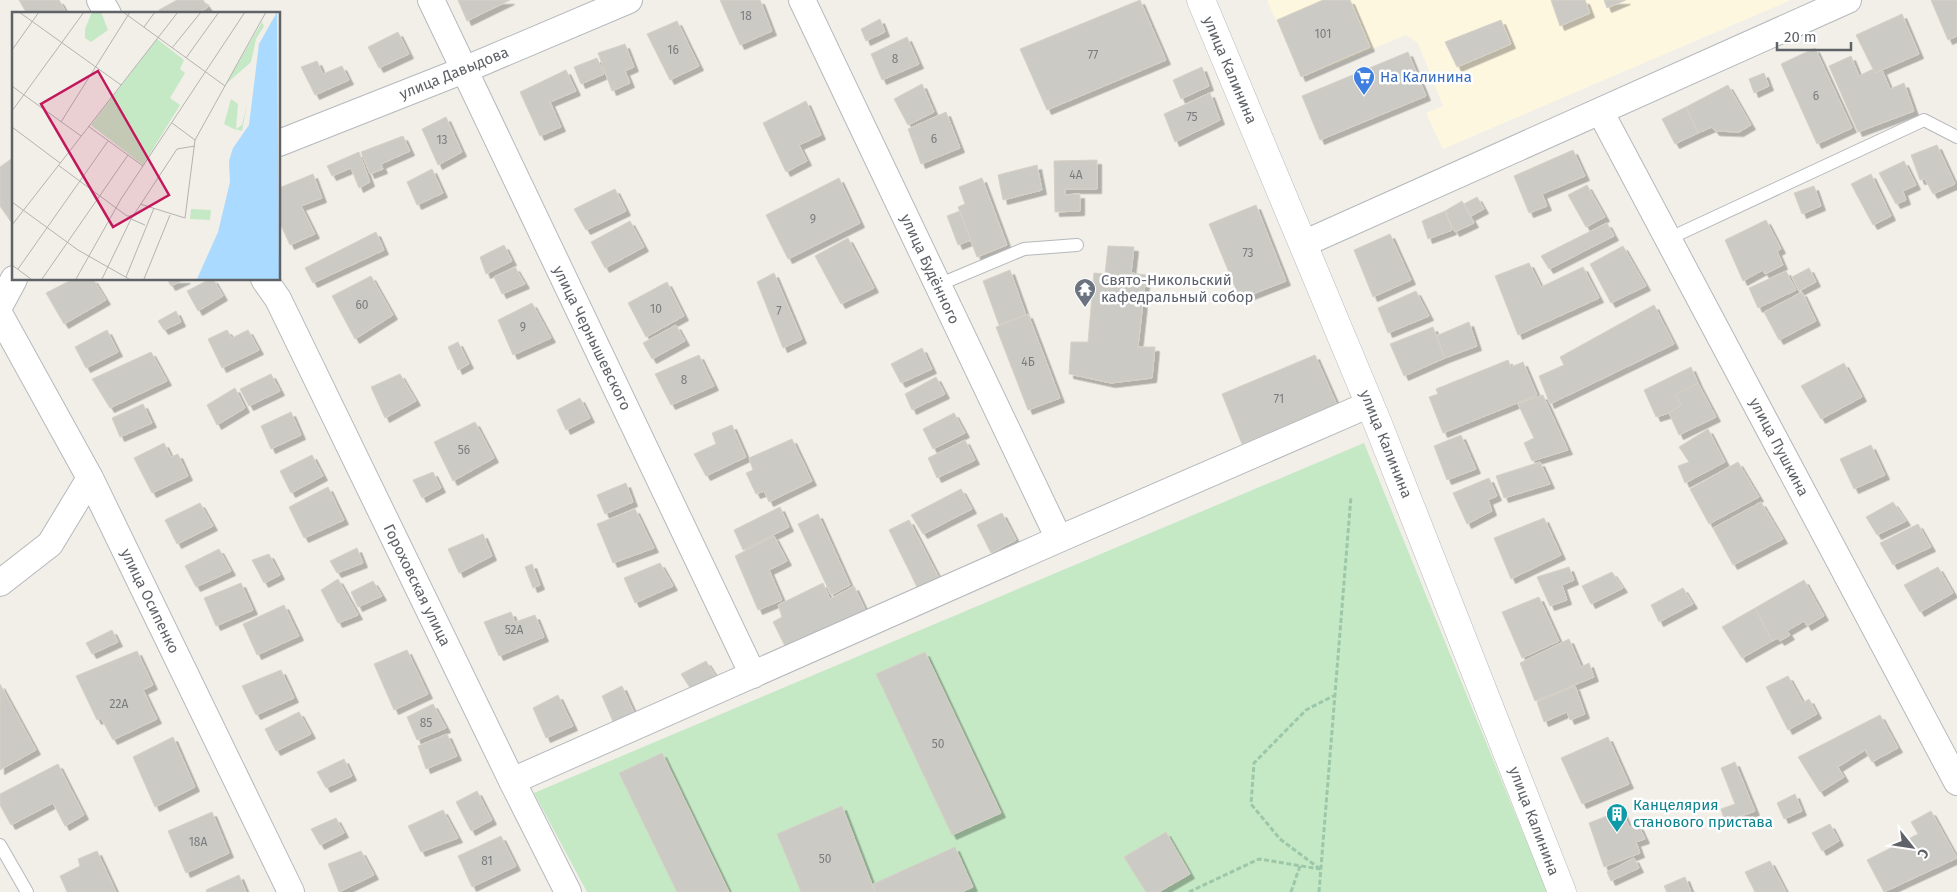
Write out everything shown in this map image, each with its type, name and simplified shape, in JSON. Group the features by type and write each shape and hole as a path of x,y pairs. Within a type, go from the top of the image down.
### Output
{"street":[{"path":"100,0 107,12"},
{"name":"улица Чернышевского","path":"431,0 753,675"},
{"name":"улица Давыдова","path":"280,143 464,70 629,0"},
{"name":"улица Будённого","path":"802,0 1058,539"},
{"name":"улица Калинина","path":"1201,0 1370,404 1562,892"},
{"path":"1303,244 1848,0"},
{"name":"улица Пушкина","path":"1600,111 1957,782"},
{"path":"0,305 13,280"},
{"name":"Гороховская улица","path":"265,280 278,299 568,892"},
{"name":"улица Осипенко","path":"0,315 90,478 291,892"},
{"path":"512,780 1058,539 1370,404"},
{"path":"0,583 50,544 90,478"}],"lane":[{"path":"1668,239 1924,120 1957,137"},
{"path":"938,285 1024,249 1077,245"},
{"path":"0,845 28,892"}],"path":[{"path":"1319,892 1351,496"},
{"path":"1321,869 1280,840 1251,804 1254,763 1306,710 1335,695"},
{"path":"1189,892 1259,859 1321,869"},
{"path":"1291,892 1300,866"}],"shaded area":[{"path":"1267,0 1791,0 1443,149 1426,113 1443,106 1418,43 1406,35 1301,78"}],"green space":[{"path":"1364,443 1547,892 587,892 534,793"}],"building":[{"path":"19,0 59,0 66,12 26,12"},
{"path":"177,0 203,0 208,7 200,12 160,12 159,10"},
{"path":"458,0 510,0 467,21"},
{"path":"720,0 760,0 772,31 740,45"},
{"path":"1140,0 1166,60 1047,110 1020,49"},
{"path":"1323,0 1350,0 1370,47 1301,77 1277,20"},
{"path":"1551,0 1585,0 1590,13 1560,26"},
{"path":"1604,0 1626,0 1607,8"},
{"path":"1931,0 1957,0 1957,36 1948,40"},
{"path":"1902,14 1919,54 1875,73 1856,35"},
{"path":"880,19 885,32 866,41 861,29"},
{"path":"1501,20 1511,44 1457,67 1445,42"},
{"path":"677,21 699,66 670,80 647,34"},
{"path":"398,32 409,54 379,68 368,47"},
{"path":"907,37 919,64 882,80 871,54"},
{"path":"625,44 634,67 625,71 630,83 612,91 598,53"},
{"path":"1815,48 1852,128 1817,144 1781,64"},
{"name":"На Калинина","path":"1408,52 1426,96 1320,140 1302,96"},
{"path":"1851,56 1859,76 1873,69 1875,73 1882,70 1890,89 1904,83 1914,111 1858,132 1829,66"},
{"path":"597,58 604,74 581,84 574,67"},
{"path":"317,61 323,74 342,66 349,80 315,95 301,67"},
{"path":"1202,67 1209,86 1181,99 1173,80"},
{"path":"566,70 576,91 550,102 561,127 540,136 520,92"},
{"path":"1764,73 1769,86 1754,93 1749,79"},
{"path":"922,84 934,112 908,125 894,99"},
{"path":"1728,85 1751,125 1739,132 1715,131 1712,127 1698,133 1686,107"},
{"path":"1210,93 1220,120 1175,142 1164,114"},
{"path":"806,101 821,135 799,145 807,161 786,172 763,123"},
{"path":"1686,107 1698,133 1675,144 1662,119"},
{"path":"946,112 960,148 921,164 908,129"},
{"path":"446,117 462,152 438,165 422,129"},
{"path":"403,136 410,151 381,164 383,169 370,174 361,152"},
{"path":"1937,145 1955,184 1933,194 1925,179 1920,180 1911,155"},
{"path":"1573,150 1585,176 1542,194 1547,206 1529,213 1514,176"},
{"path":"359,152 370,182 359,188 351,168 332,176 327,166"},
{"path":"12,158 11,222 0,206 0,167"},
{"path":"1097,160 1097,189 1065,189 1065,195 1080,194 1080,211 1055,212 1054,161"},
{"path":"1904,161 1916,185 1903,191 1906,200 1896,204 1879,173"},
{"path":"1037,165 1042,190 1003,200 998,175"},
{"path":"432,169 443,193 417,205 407,182"},
{"path":"313,174 322,198 301,206 315,234 290,245 280,223 280,188"},
{"path":"1871,174 1891,216 1873,225 1851,184"},
{"path":"839,178 860,223 788,259 766,215"},
{"path":"982,178 1007,245 977,257 958,207 965,204 959,187"},
{"path":"1587,185 1605,217 1586,227 1568,195"},
{"path":"1814,186 1821,206 1802,214 1794,193"},
{"path":"615,189 626,211 586,230 574,209"},
{"path":"1477,197 1484,209 1471,216 1464,204"},
{"path":"1462,201 1474,223 1455,232 1445,211"},
{"path":"1256,205 1286,281 1240,299 1209,224"},
{"path":"960,211 971,240 958,245 947,216"},
{"path":"1445,211 1452,230 1428,239 1422,221"},
{"path":"1766,220 1781,249 1777,251 1783,265 1765,274 1763,270 1743,281 1725,240"},
{"path":"630,221 644,247 605,268 591,242"},
{"path":"1607,223 1614,236 1549,269 1541,256"},
{"path":"376,232 384,250 313,283 305,268"},
{"path":"1390,234 1411,280 1373,297 1354,250"},
{"path":"848,238 874,288 841,304 815,256"},
{"path":"504,245 512,261 486,274 480,257"},
{"path":"1108,246 1134,247 1131,273 1146,275 1138,347 1155,347 1152,378 1111,383 1069,374 1071,342 1088,342 1094,273 1105,274"},
{"path":"1623,246 1646,286 1611,303 1590,264"},
{"path":"1529,263 1541,287 1583,267 1599,298 1518,335 1495,276"},
{"path":"515,267 525,284 502,294 494,277"},
{"path":"1809,268 1816,282 1799,291 1792,277"},
{"path":"1010,270 1026,315 999,325 983,281"},
{"path":"1786,271 1796,290 1758,308 1749,288"},
{"path":"774,273 802,339 783,348 757,282"},
{"path":"371,276 393,315 355,339 332,296"},
{"path":"71,280 94,280 106,300 64,324 46,293"},
{"path":"168,280 184,280 171,286"},
{"path":"208,280 214,280 223,296 198,311 187,291"},
{"path":"667,282 684,316 646,337 628,303"},
{"path":"1416,291 1429,316 1388,333 1378,308"},
{"path":"1802,292 1816,321 1779,340 1764,312"},
{"path":"532,303 551,338 513,355 498,320"},
{"path":"1654,305 1674,344 1550,404 1539,376 1564,365 1560,357"},
{"path":"176,311 181,322 164,330 158,321"},
{"path":"1028,314 1060,398 1028,410 996,327"},
{"path":"1469,322 1477,346 1445,358 1436,336"},
{"path":"676,325 685,341 652,359 643,343"},
{"path":"1433,327 1445,358 1404,376 1390,344"},
{"path":"107,330 118,352 86,368 75,347"},
{"path":"227,330 232,338 248,330 259,350 222,368 208,339"},
{"path":"458,342 469,364 458,370 448,347"},
{"path":"922,348 932,369 901,383 891,364"},
{"path":"151,352 167,381 110,408 92,379"},
{"path":"699,355 714,386 671,405 655,374"},
{"path":"1315,355 1337,405 1242,444 1222,394"},
{"path":"1508,360 1511,367 1523,362 1537,395 1443,433 1429,397 1438,394 1436,389"},
{"path":"1844,363 1862,397 1821,419 1801,386"},
{"path":"1691,367 1698,383 1675,395 1681,405 1669,413 1656,417 1644,390"},
{"path":"271,374 280,391 249,406 240,389"},
{"path":"400,374 416,401 385,418 371,387"},
{"path":"936,377 945,394 912,410 905,394"},
{"path":"1698,383 1716,417 1679,435 1669,413 1681,405 1675,395"},
{"path":"235,388 245,408 217,425 207,405"},
{"path":"1543,395 1568,450 1532,461 1524,443 1534,438 1518,404"},
{"path":"580,398 590,418 566,430 557,410"},
{"path":"143,404 152,423 120,437 112,418"},
{"path":"291,412 301,435 271,449 261,426"},
{"path":"954,413 965,433 933,449 923,429"},
{"path":"475,422 494,458 453,481 434,442"},
{"path":"732,425 746,457 706,476 694,454 716,444 712,433"},
{"path":"1708,429 1725,462 1685,483 1678,466 1689,462 1679,447"},
{"path":"1461,435 1476,469 1447,480 1434,446"},
{"path":"792,439 812,481 769,502 764,491 756,494 746,473 753,470 749,458"},
{"path":"965,440 975,460 937,478 928,458"},
{"path":"164,443 171,457 178,454 188,476 152,493 134,458"},
{"path":"1871,445 1885,475 1854,489 1840,459"},
{"path":"312,455 323,476 291,493 280,471"},
{"path":"1540,462 1550,484 1504,498 1496,476"},
{"path":"1738,462 1759,497 1709,524 1690,489"},
{"path":"433,472 441,488 422,498 413,480"},
{"path":"1489,478 1497,496 1488,500 1492,511 1467,524 1453,493"},
{"path":"626,483 633,502 605,514 597,495"},
{"path":"328,487 344,520 304,538 289,507"},
{"path":"961,489 972,509 923,534 911,515"},
{"path":"1761,502 1783,539 1733,565 1713,528"},
{"path":"1893,502 1906,521 1877,535 1866,517"},
{"path":"200,503 213,526 177,544 165,520"},
{"path":"780,507 789,527 743,550 734,530"},
{"path":"635,509 654,548 613,563 597,524"},
{"path":"1002,513 1016,540 991,553 977,525"},
{"path":"818,514 850,585 831,595 798,524"},
{"path":"1544,518 1561,555 1511,579 1494,538"},
{"path":"909,520 939,578 918,589 889,530"},
{"path":"1918,524 1931,547 1893,565 1880,543"},
{"path":"483,534 492,556 459,573 448,549"},
{"path":"774,536 787,561 769,570 782,600 758,610 735,556"},
{"path":"357,548 363,563 337,573 330,561"},
{"path":"219,549 231,571 196,587 185,566"},
{"path":"269,554 280,575 264,583 252,560"},
{"path":"660,563 673,586 635,603 624,578"},
{"path":"532,564 540,585 533,588 525,567"},
{"path":"1569,567 1574,580 1562,585 1567,600 1550,606 1537,577"},
{"path":"1938,567 1953,593 1920,612 1904,585"},
{"path":"1612,572 1623,588 1591,604 1582,586"},
{"path":"338,579 358,615 338,623 321,590"},
{"path":"1804,580 1824,616 1807,626 1804,621 1787,631 1790,635 1780,641 1778,638 1772,641 1755,608"},
{"path":"373,581 382,596 358,607 351,592"},
{"path":"241,583 253,610 216,626 204,598"},
{"path":"823,583 830,599 854,586 868,616 788,652 773,622 782,617 778,605"},
{"path":"1683,588 1693,604 1659,622 1651,605"},
{"path":"1539,597 1559,641 1522,658 1502,612"},
{"path":"284,605 299,636 257,655 243,624"},
{"path":"1755,608 1772,641 1742,658 1722,627"},
{"path":"511,612 515,622 535,615 544,637 499,656 484,622"},
{"path":"112,630 118,642 92,654 86,643"},
{"path":"1569,639 1581,667 1589,663 1594,677 1535,701 1520,663"},
{"path":"407,650 428,694 394,710 374,664"},
{"path":"137,651 153,685 143,690 157,719 113,740 101,718 97,720 76,676"},
{"path":"925,652 1001,813 952,835 876,674"},
{"path":"706,661 718,680 694,694 681,674"},
{"path":"281,670 294,698 256,715 242,686"},
{"path":"1788,676 1803,703 1809,699 1817,714 1788,730 1766,687"},
{"path":"0,684 36,750 0,770"},
{"path":"622,686 635,715 614,724 602,696"},
{"path":"1575,686 1585,714 1570,720 1567,712 1544,722 1537,702"},
{"path":"558,695 573,726 546,738 533,708"},
{"path":"433,704 446,728 417,740 407,717"},
{"path":"299,712 311,734 276,751 265,729"},
{"path":"1880,715 1898,748 1872,762 1865,750 1838,767 1844,777 1820,792 1798,757"},
{"path":"447,734 457,756 426,769 418,746"},
{"path":"173,737 195,787 155,807 133,757"},
{"path":"1608,737 1629,784 1582,804 1561,758"},
{"path":"662,753 729,892 677,892 619,773"},
{"path":"344,759 352,776 326,788 317,772"},
{"path":"1735,762 1755,811 1725,822 1721,809 1735,804 1721,768"},
{"path":"58,764 84,815 65,826 53,803 11,825 0,805 0,794"},
{"path":"477,791 492,820 471,831 456,802"},
{"path":"1795,794 1802,811 1784,819 1777,803"},
{"path":"842,806 875,892 801,892 777,834"},
{"path":"443,810 458,838 421,852 408,826"},
{"name":"Канцелярия станового пристава","path":"1622,810 1629,827 1638,824 1645,839 1636,842 1640,853 1604,867 1589,823"},
{"path":"1931,811 1957,858 1884,892 1867,860 1918,834 1911,822"},
{"path":"212,812 229,853 186,873 168,831"},
{"path":"336,818 344,833 320,845 311,829"},
{"path":"1830,824 1839,841 1822,851 1812,833"},
{"path":"1166,832 1190,874 1159,892 1146,892 1124,857"},
{"path":"501,836 516,866 472,887 458,856"},
{"path":"955,847 973,887 962,892 875,892 873,884"},
{"path":"97,851 116,892 67,892 60,876 80,866 78,859"},
{"path":"361,851 374,875 339,892 328,864"},
{"path":"1634,858 1639,868 1611,881 1607,872"},
{"path":"1770,861 1786,892 1755,892 1745,872"},
{"path":"239,875 246,892 207,892 206,890"},
{"path":"1685,877 1691,892 1667,892 1664,886"}],"place":[{"name":"На Калинина","path":"1364,96"},
{"name":"Свято-Никольский кафедральный собор","path":"1085,308"},
{"name":"Канцелярия станового пристава","path":"1617,833"}]}
